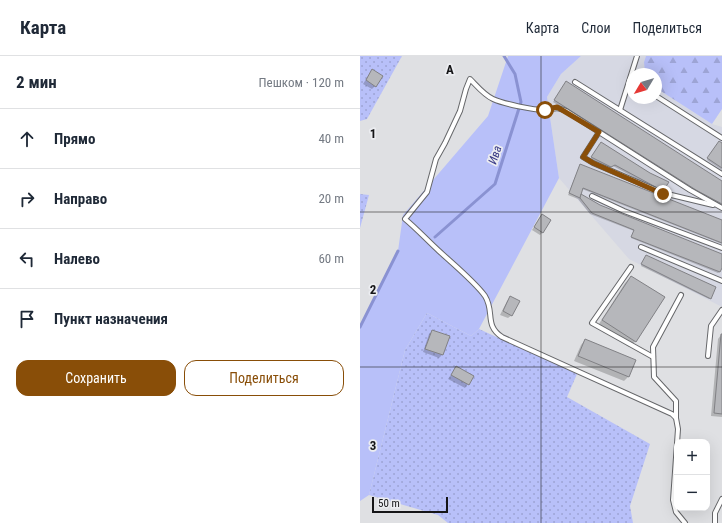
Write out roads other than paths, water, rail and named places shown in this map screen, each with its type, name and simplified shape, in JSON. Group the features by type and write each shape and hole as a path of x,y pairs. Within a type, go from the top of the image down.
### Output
{"lane":[{"path":"634,68 637,56"},
{"path":"676,418 668,411 496,334 491,326 490,307 485,297 421,232 405,219 428,192 436,159 460,111 470,79 482,91 494,99 515,105 545,110 557,107 690,190 722,208"},
{"path":"575,82 722,174"},
{"path":"620,110 626,94"},
{"path":"662,100 722,138"},
{"path":"599,132 583,157 593,163 663,194 718,206"},
{"path":"592,196 624,211 722,248"},
{"path":"641,247 722,281"},
{"path":"631,267 592,323 653,357"},
{"path":"681,295 653,347 653,357 654,377 676,401 676,418 678,429 673,500 676,512 685,523"},
{"path":"708,356 712,326 722,310"},
{"path":"715,523 715,513 722,499"}],"waterway":[{"name":"Ива","path":"435,237 495,184 521,102 515,74 504,56"},
{"name":"Ива","path":"360,327 398,251"}]}
